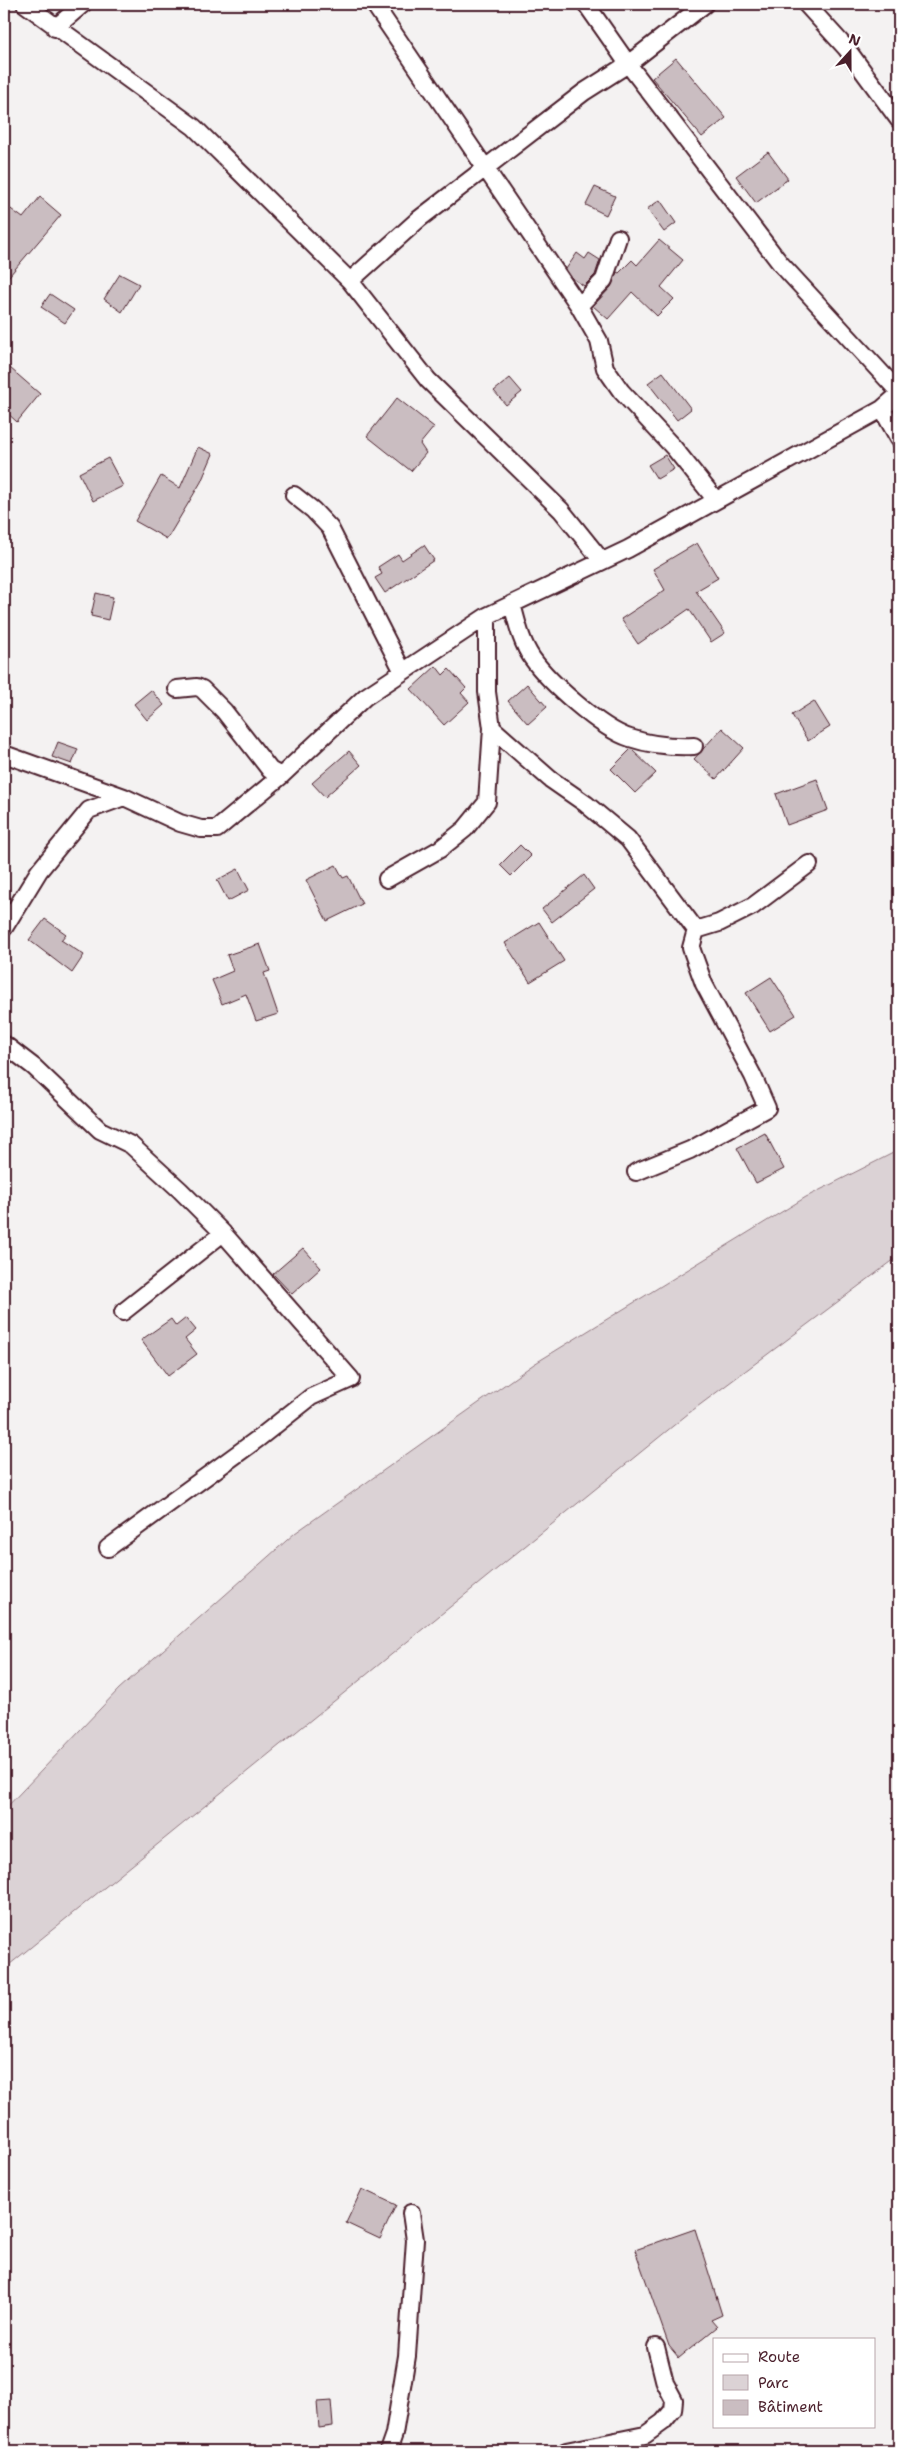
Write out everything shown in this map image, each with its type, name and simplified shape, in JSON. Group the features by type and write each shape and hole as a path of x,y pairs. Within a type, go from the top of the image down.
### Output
{"street":[{"path":"25,4 55,28 194,127 350,281 428,380 561,510 602,562"},
{"path":"55,28 83,4"},
{"path":"374,4 579,306 599,341 605,368 621,392 674,448 715,500"},
{"path":"4,754 124,797 180,823 201,829 217,829 281,776 365,697 402,670 487,616 602,562 882,409 899,393 780,263 628,64 586,4"},
{"path":"350,281 420,219 584,92 628,64 705,4"},
{"path":"806,4 846,48 899,120"},
{"path":"579,306 604,280 618,238"},
{"path":"882,409 899,439"},
{"path":"294,495 330,528 402,670"},
{"path":"512,604 521,635 531,657 550,681 590,715 628,738 666,747 694,746"},
{"path":"387,879 440,849 465,829 480,813 487,802 492,728 486,692 487,616"},
{"path":"177,689 197,686 202,688 224,711 270,770 281,776"},
{"path":"492,728 550,779 586,804 628,839 696,930"},
{"path":"85,783 89,810"},
{"path":"4,928 39,871 89,810 124,797"},
{"path":"696,930 719,923 753,906 809,864"},
{"path":"636,1172 690,1150 767,1108 753,1076 704,984 691,948 696,930"},
{"path":"4,1044 34,1067 100,1130 130,1145 223,1233 351,1379 311,1397 259,1438 108,1548"},
{"path":"123,1312 223,1233"},
{"path":"388,2451 394,2434 407,2356 415,2240 411,2212"},
{"path":"566,2451 645,2434 663,2422 673,2410 674,2400 665,2383 656,2347"}],"green space":[{"path":"899,1150 899,1256 689,1413 4,1969 4,1810 119,1689 295,1533 534,1364 806,1197"}],"building":[{"path":"676,58 726,118 702,137 652,78"},
{"path":"768,152 788,179 756,203 736,176"},
{"path":"595,187 615,196 606,215 586,205"},
{"path":"40,197 61,215 4,282 4,204 23,218"},
{"path":"660,200 676,223 664,232 647,209"},
{"path":"659,240 683,260 661,287 674,299 657,316 632,292 608,319 593,306 611,287 617,272 619,273 632,260 637,265"},
{"path":"577,253 585,259 589,253 600,260 595,275 584,286 572,278 566,269"},
{"path":"120,274 139,284 122,312 104,299"},
{"path":"50,294 74,310 65,323 41,307"},
{"path":"10,368 40,394 17,422 4,410 4,376"},
{"path":"663,372 691,409 677,420 648,383"},
{"path":"510,378 522,392 506,405 494,391"},
{"path":"397,398 434,427 420,444 426,453 411,471 367,436"},
{"path":"198,447 213,454 201,482 167,539 135,521 161,476 180,488"},
{"path":"665,455 674,469 657,479 648,465"},
{"path":"108,458 123,486 93,501 79,473"},
{"path":"697,543 718,578 696,591 725,633 711,642 689,609 638,644 621,619 665,590 653,569"},
{"path":"424,545 434,560 385,593 375,578 382,574 378,567 398,554 402,560"},
{"path":"96,593 113,597 108,620 91,616"},
{"path":"436,666 443,675 449,669 466,688 461,693 469,702 444,725 411,689"},
{"path":"527,684 547,707 528,724 508,701"},
{"path":"151,690 164,705 147,720 134,704"},
{"path":"814,701 830,727 808,741 792,715"},
{"path":"722,728 744,748 716,779 694,759"},
{"path":"58,742 78,749 72,764 52,757"},
{"path":"631,749 656,773 635,793 611,769"},
{"path":"349,751 361,765 325,797 312,783"},
{"path":"817,779 828,810 787,825 776,794"},
{"path":"520,845 531,856 511,876 500,865"},
{"path":"336,865 343,878 348,876 362,904 327,921 306,880"},
{"path":"238,869 249,890 228,901 217,880"},
{"path":"584,875 594,889 552,922 542,909"},
{"path":"45,919 66,934 61,940 84,955 72,973 29,940"},
{"path":"539,922 564,961 530,982 505,943"},
{"path":"260,944 270,971 264,973 278,1014 256,1021 246,994 222,1004 212,980 233,971 227,955"},
{"path":"771,977 796,1015 770,1031 746,993"},
{"path":"765,1133 784,1169 756,1183 737,1148"},
{"path":"303,1248 321,1268 292,1294 273,1274"},
{"path":"186,1318 196,1330 185,1339 197,1354 168,1376 141,1340 171,1319 176,1326"},
{"path":"362,2189 396,2205 380,2239 346,2223"},
{"path":"695,2229 722,2315 711,2320 717,2327 679,2358 669,2346 635,2250"},
{"path":"331,2401 333,2426 319,2428 317,2402"}]}
